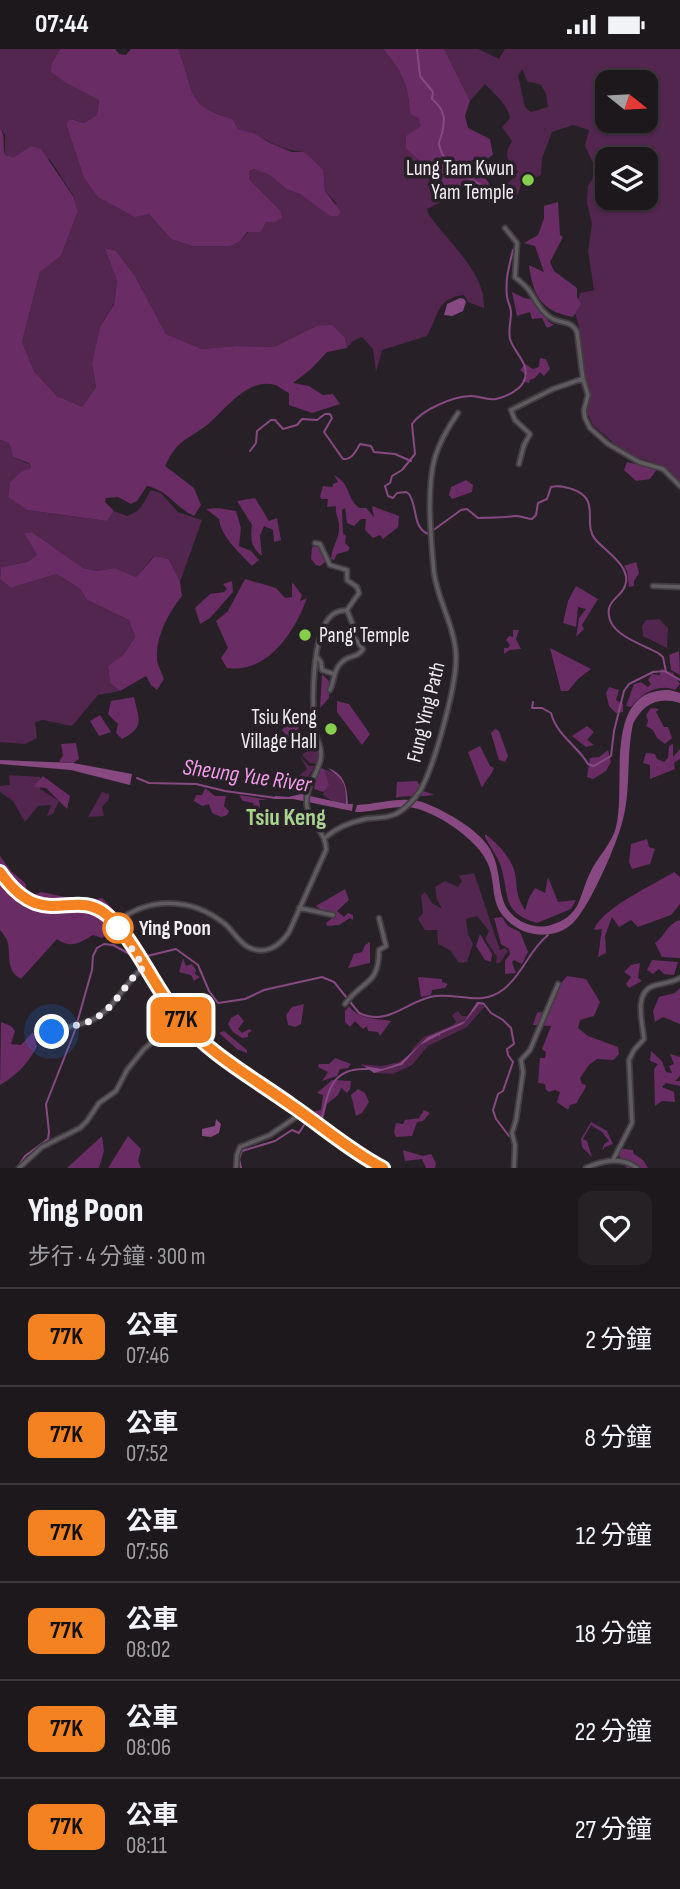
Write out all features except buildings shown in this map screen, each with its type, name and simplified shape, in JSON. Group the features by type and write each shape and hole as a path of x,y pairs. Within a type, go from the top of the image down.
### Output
{"main road":[{"path":"0,872 13,890 30,902 48,907 80,905 93,907 104,913 115,923 180,1019 216,1053 355,1152 383,1168"}],"street":[{"path":"505,228 517,243 515,277 528,289 538,305 554,319 574,326 588,395 585,418 590,428 608,444 639,462 663,469 680,486"},
{"path":"519,464 530,433 515,420 511,410 553,389 583,379"},
{"name":"Fung Ying Path","path":"325,838 333,831 357,821 386,817 402,810 418,794 428,771 447,709 456,656 453,635 436,587 432,538 432,483 435,457 458,413"},
{"path":"115,923 143,906 179,904 209,914 227,926 248,947 265,950 281,943 289,932 324,857 326,846 325,838 312,821 307,804 307,794 321,754 315,729 319,637 324,625 337,612 347,610 359,593 359,589 347,580 347,570 330,565 320,544 315,543"},
{"path":"653,586 680,587"},
{"path":"330,690 334,674 341,662 359,655 363,649 355,637 347,610"},
{"path":"317,657 322,670 334,674"},
{"path":"299,908 333,915"},
{"path":"346,1003 358,987 370,982 375,976 379,964 379,950 386,946 379,918"},
{"path":"52,1032 90,1021 114,1003 144,967"},
{"path":"613,1160 632,1123 629,1063 631,1054 644,1039 641,1022 643,996 652,987 680,978"},
{"path":"514,1168 515,1145 512,1133 523,1072 522,1058 530,1050 558,984"},
{"path":"19,1168 43,1147 87,1121 99,1103 116,1091 127,1070 144,1049 151,1043 169,1040 180,1019"},
{"path":"236,1168 240,1147 270,1135 302,1113"},
{"path":"586,1168 613,1160 624,1161 637,1168"}],"shaded area":[{"path":"0,49 60,49 52,63 99,100 97,115 84,123 71,119 66,124 84,178 149,214 171,239 192,246 240,241 280,210 249,179 249,171 255,169 270,175 286,189 315,203 337,204 325,191 324,181 304,152 286,149 238,129 233,119 217,114 199,102 190,86 178,49 383,49 403,79 410,114 418,118 422,127 406,149 428,168 445,200 427,209 429,215 472,270 483,295 484,308 468,302 464,295 448,300 440,309 427,336 382,350 376,372 373,349 362,337 347,348 345,338 316,326 274,347 202,349 166,334 135,276 116,251 106,248 117,281 114,303 100,327 92,365 96,387 82,407 57,396 34,371 22,342 40,272 61,256 78,211 73,195 51,161 31,146 14,157 5,155 5,135 0,127"},
{"path":"60,49 115,49 119,54 126,55 131,49 178,49 190,86 199,102 217,114 233,119 238,129 253,133 292,152 304,152 323,170 325,191 341,212 338,216 330,216 300,194 286,189 270,175 254,169 249,171 249,179 280,210 282,218 275,222 266,222 261,232 247,232 240,241 230,246 192,246 171,239 149,214 135,217 98,197 84,178 66,124 70,119 84,123 97,115 99,100 51,72 52,63"},
{"path":"383,49 444,49 470,101 465,116 468,128 490,139 493,155 483,161 471,160 489,183 490,190 477,183 457,189 453,200 445,200 428,168 406,149 406,136 421,126 418,118 410,114 403,79"},
{"path":"444,49 478,49 499,59 505,49 680,49 680,482 661,465 636,457 617,446 593,425 587,412 591,394 575,313 580,293 594,290 588,251 592,224 587,203 588,186 595,174 595,210 658,210 658,147 595,147 595,167 585,146 589,130 573,125 552,132 542,158 541,175 534,178 523,176 519,192 511,199 504,188 518,172 508,157 512,141 502,127 510,118 500,99 485,84 470,101","holes":["522,69 527,81 541,85 548,107 531,112 525,107 518,76"]},
{"path":"0,127 5,155 14,157 31,146 41,149 73,196 78,211 61,256 40,272 22,342 34,371 57,396 82,407 96,387 92,364 100,327 114,304 117,281 105,248 116,251 135,276 166,334 202,349 274,347 316,326 332,325 345,338 347,348 327,352 293,383 309,386 323,395 333,394 340,404 312,413 289,405 289,393 277,386 264,384 244,391 203,428 181,443 165,466 194,488 201,505 194,516 161,491 147,486 137,501 131,504 118,497 106,498 105,502 114,511 107,521 27,510 8,497 10,482 21,472 31,468 29,463 13,457 9,443 0,440"},
{"path":"558,202 560,235 563,237 550,262 554,271 577,288 577,297 581,304 573,317 553,311 540,300 533,285 529,265 544,272 535,246 524,243 538,235 544,218 544,206"},
{"path":"512,292 536,300 548,321 554,325 547,328 542,318 532,319 530,312 517,316"},
{"path":"460,298 466,302 463,311 452,316 444,315 447,304"},
{"path":"540,358 546,359 550,369 544,376 540,372 529,383 522,381 527,376 520,370 525,364 533,369 539,367"},
{"path":"0,440 9,443 13,457 29,464 31,469 10,482 8,497 27,510 107,521 114,511 127,516 137,511 151,490 161,493 178,512 202,520 180,582 169,559 154,556 136,577 115,568 97,571 83,568 32,532 24,533 37,555 27,562 1,567 0,578"},
{"path":"627,462 657,469 650,479 636,481 624,470"},
{"path":"334,475 344,483 359,508 366,508 374,517 372,506 399,516 398,527 383,539 380,535 373,538 365,530 366,519 361,519 354,526 347,523 345,508 342,510 345,543 350,548 337,554 334,560 331,559 339,529 336,506 327,507 328,499 321,499 320,496 323,486 333,487 333,484 338,482"},
{"path":"466,480 473,485 472,492 452,499 449,495 451,487"},
{"path":"255,498 269,521 277,518 281,540 274,542 273,530 264,526 260,536 262,556 252,542 252,525 237,501"},
{"path":"206,509 236,511 241,528 239,546 251,551 259,560 252,566 227,538 219,519"},
{"path":"32,532 83,568 97,571 115,568 136,577 155,556 169,559 180,582 182,596 172,609 161,633 157,661 164,679 157,690 146,676 120,691 110,683 108,666 123,655 135,637 129,620 87,600 79,588 56,574 11,588 0,579 1,567 27,562 37,555 24,533"},
{"path":"319,546 325,562 320,566 311,559 312,547"},
{"path":"636,562 639,573 634,586 629,587 624,566"},
{"path":"56,574 79,588 87,600 129,620 135,637 123,655 108,667 110,683 120,691 98,695 72,726 43,720 35,722 37,738 25,744 0,742 0,579 11,588"},
{"path":"245,579 276,588 285,598 292,597 292,582 302,595 300,601 307,598 295,624 278,648 255,664 227,668 221,658 228,648 216,621 228,611"},
{"path":"232,581 233,592 210,618 200,624 195,608 210,594 224,592 227,589 223,584"},
{"path":"576,586 598,599 582,625 584,629 576,637 579,618 586,609 578,607 576,627 563,623 568,601"},
{"path":"659,619 668,628 667,648 643,636 642,626 646,620"},
{"path":"513,630 519,630 516,639 521,649 510,650 504,654 504,648 510,645 506,640 509,636 513,637"},
{"path":"550,648 591,669 568,691 561,691"},
{"path":"679,651 680,675 671,670 669,655"},
{"path":"661,669 673,673 680,684 675,690 657,689 640,697 631,707 626,706 634,684 641,682 648,687 652,674 660,675"},
{"path":"322,674 329,681 329,698 320,708"},
{"path":"609,687 619,690 616,700 623,704 623,712 616,713 609,706 606,693"},
{"path":"670,690 680,693 680,703 652,703 641,711 633,724 625,808 615,843 602,875 579,916 572,924 555,933 528,933 505,918 497,905 490,871 483,855 454,827 430,813 408,807 355,812 357,805 409,800 425,803 452,816 470,828 490,849 503,900 510,913 529,925 551,925 574,911 593,867 614,833 619,809 621,742 625,721 634,705 648,694"},
{"path":"134,697 137,727 122,739 116,733 118,724 108,714 111,701"},
{"path":"337,701 349,704 370,734 362,745 337,712"},
{"path":"651,708 659,709 656,712 664,727 668,727 672,738 665,744 646,726 646,715"},
{"path":"302,712 297,735 301,741 286,735 282,730 288,720"},
{"path":"100,715 111,732 99,736 90,721"},
{"path":"587,726 594,732 587,740 594,745 586,747 572,736"},
{"path":"495,729 499,731 508,756 505,762 499,760 491,733"},
{"path":"76,743 79,759 73,763 59,762 63,755 61,744"},
{"path":"317,743 317,764 310,763 302,755"},
{"path":"673,744 673,757 680,749 680,759 674,763 675,769 650,779 650,765 643,763 646,753 655,754 657,759 664,762 668,758 669,746"},
{"path":"480,746 490,766 494,768 482,788 468,752"},
{"path":"608,750 611,762 606,771 593,779 587,777 590,758 599,757"},
{"path":"300,756 309,766 315,766 303,786 296,778 307,769"},
{"path":"0,760 73,763 132,774 130,785 71,770 0,764"},
{"path":"320,768 324,769 329,785 323,792 314,789"},
{"path":"328,768 342,778 347,792 348,804 353,804 352,811 293,799 274,799 275,796 301,794 346,804 343,782"},
{"path":"322,769 334,773 342,781 346,805 323,795 327,781"},
{"path":"9,775 40,777 40,789 59,801 53,814 47,816 51,805 38,806 25,822 13,801 0,792 0,786 10,785"},
{"path":"43,776 70,796 67,809 46,788 33,787"},
{"path":"417,781 423,791 435,795 396,798 397,782"},
{"path":"205,788 215,796 226,796 224,806 229,811 227,815 221,817 212,813 209,804 202,806 194,801 196,795 202,795"},
{"path":"102,792 109,794 109,799 102,807 104,816 88,817"},
{"path":"239,795 269,800 259,800 260,807 254,815 253,828 248,829 247,819 254,803 243,801"},
{"path":"485,834 507,856 515,873 518,896 525,910 535,888 545,893 548,877 558,902 576,900 571,909 537,923 517,914 509,902 501,867"},
{"path":"647,839 649,847 655,849 650,864 632,869 629,862 631,844"},
{"path":"0,856 34,895 41,892 85,901 102,898 112,908 108,934 102,938 93,935 71,944 57,939 21,979 12,971 7,940 0,930"},
{"path":"674,872 680,877 680,904 671,915 638,927 631,920 619,927 612,917 605,936 606,953 598,957 602,929 594,930 598,922 617,906"},
{"path":"474,873 500,950 505,948 508,951 500,963 496,963 497,957 485,939 489,931 477,916 466,919 468,934 473,944 467,962 459,963 450,950 438,944 437,930 425,930 418,919 423,913 421,896 425,892 432,903 442,909 435,887 445,881 458,887 462,881 459,876"},
{"path":"345,889 349,900 337,911 344,917 348,913 353,915 353,920 350,918 339,925 327,926 326,923 332,918 316,906"},
{"path":"502,917 508,926 520,932 528,952 522,964 514,960 512,962 516,973 505,974 505,961 510,954 509,949 501,944 494,918"},
{"path":"680,920 680,958 662,957 655,943 672,924"},
{"path":"480,934 492,954 491,962 485,960 476,946"},
{"path":"370,942 370,963 348,968 354,954 362,952"},
{"path":"183,958 186,966 192,964 196,970 195,974 200,977 194,981 191,975 179,972"},
{"path":"652,960 678,962 674,975 664,974 659,969 653,974 647,970"},
{"path":"640,963 638,978 642,981 629,988 626,984 631,977 624,972 631,965"},
{"path":"567,976 586,979 600,1002 594,1016 580,1020 578,1028 588,1036 618,1047 619,1054 613,1060 597,1059 589,1065 580,1078 582,1084 586,1085 584,1090 577,1103 570,1105 568,1110 557,1102 560,1092 549,1092 545,1084 538,1083 540,1058 545,1058 546,1052 542,1049 551,1026 533,1025 537,1013 546,1011 556,989"},
{"path":"418,977 442,979 442,982 448,984 445,988 432,990 431,995 421,997"},
{"path":"680,988 680,1024 663,1017 655,1022 653,1011 659,997 675,993"},
{"path":"477,1002 485,1003 480,1003 463,1024 420,1045 402,1065 374,1073 364,1066 382,1069 400,1063 428,1037 465,1021"},
{"path":"477,1003 485,1006 467,1027 428,1046 412,1065 393,1074 374,1073 375,1071 362,1066 361,1064 381,1066 399,1062 410,1055 424,1037 453,1025 456,1022 452,1015 458,1011 462,1016 467,1016"},
{"path":"304,1004 301,1024 295,1027 288,1025 286,1015 292,1007"},
{"path":"349,1006 362,1016 391,1021 380,1036 378,1032 368,1031 367,1026 363,1029 355,1021 350,1027 345,1022 345,1011"},
{"path":"238,1014 244,1021 238,1029 242,1033 249,1029 252,1031 248,1033 248,1037 242,1038 232,1031 228,1024 231,1018"},
{"path":"1,1022 15,1031 11,1044 21,1045 33,1032 37,1046 22,1069 0,1085"},
{"path":"224,1031 247,1050 247,1053 237,1049 219,1033"},
{"path":"651,1051 662,1061 666,1072 672,1073 669,1066 674,1064 670,1054 680,1057 680,1076 675,1081 680,1081 680,1086 666,1083 662,1087 674,1092 675,1102 662,1101 655,1106 654,1069 658,1064 650,1061"},
{"path":"335,1058 351,1064 348,1068 340,1069 337,1076 322,1081 328,1072 318,1067 319,1064 329,1064"},
{"path":"332,1080 351,1081 350,1089 347,1093 341,1088 338,1095 327,1104 323,1120 316,1121 323,1129 318,1130 303,1121 315,1111 321,1110 323,1095 317,1093"},
{"path":"358,1089 365,1093 369,1102 362,1113 356,1116 351,1095"},
{"path":"424,1110 430,1113 423,1121 417,1122 412,1136 396,1137 396,1123 403,1124 405,1120 419,1118"},
{"path":"216,1119 221,1124 219,1133 211,1137 202,1136 202,1129 215,1126"},
{"path":"591,1122 607,1131 613,1144 602,1151 604,1144 609,1141 591,1125 583,1139 587,1141 592,1157 582,1147 581,1139"},
{"path":"102,1136 104,1151 99,1168 67,1168"},
{"path":"128,1136 141,1149 138,1161 141,1168 108,1168"},
{"path":"615,1148 633,1150 648,1168 627,1168 619,1155 614,1156"},
{"path":"403,1150 423,1156 431,1154 436,1163 435,1168 426,1168 422,1159 405,1161"}],"waterway":[{"path":"417,49 420,76 433,92 432,99 443,114 439,144 446,160 458,171 488,189"},
{"path":"513,250 507,285 511,312 509,336 525,367 524,382 514,392 500,398 473,396 455,399 430,409 417,419 412,424 415,454 385,486 388,496 393,498 397,493 409,494 417,522 428,534 461,510 467,509 478,518 516,516 532,519 536,515 538,503 547,499 551,487 564,487 581,493 589,505 590,526 595,539 620,564 626,576 622,592 609,607 613,626 624,636 663,657 666,672 680,680"},
{"path":"250,451 256,443 257,431 271,420 275,420 283,429 297,425 302,419 317,420 330,414 332,418 324,432 343,459 351,457 360,444 371,446 374,452 395,454 411,461"},
{"path":"533,702 532,708 542,708 551,713 558,728 588,764 594,766 611,756 614,731 624,691 629,684 653,672 665,671"},
{"name":"Sheung Yue River","path":"137,778 149,783 196,784 276,798"},
{"path":"143,957 176,949 198,965 209,991 218,1003 245,999 264,990 322,977 334,982 359,1013 380,1017 425,998 479,998 495,994 511,983 548,935"},
{"path":"77,1023 97,948 104,944 113,945 135,957"},
{"path":"479,1003 484,1004 511,1028 514,1044 507,1049 513,1062 493,1110 496,1119 509,1136"},
{"path":"17,1168 25,1156 48,1139 46,1104 76,1028"},
{"path":"322,1117 334,1081 347,1072 368,1069"},
{"path":"241,1168 239,1159 242,1151 275,1141 292,1130 299,1133 304,1125"}],"bus line":[{"name":"77K","path":"0,872 13,890 33,903 45,907 86,905 104,913 123,934 168,1004 200,1039 232,1065 355,1152 383,1168"}],"place":[{"name":"Lung Tam Kwun Yam Temple","path":"528,180"},
{"name":"Pang' Temple","path":"305,635"},
{"name":"Tsiu Keng Village Hall","path":"331,729"},
{"name":"Ying Poon","path":"118,928"}],"district":[{"name":"Tsiu Keng","path":"286,817"}],"route":[{"path":"52,1032 95,1019 114,1003 144,967 118,928"}]}
